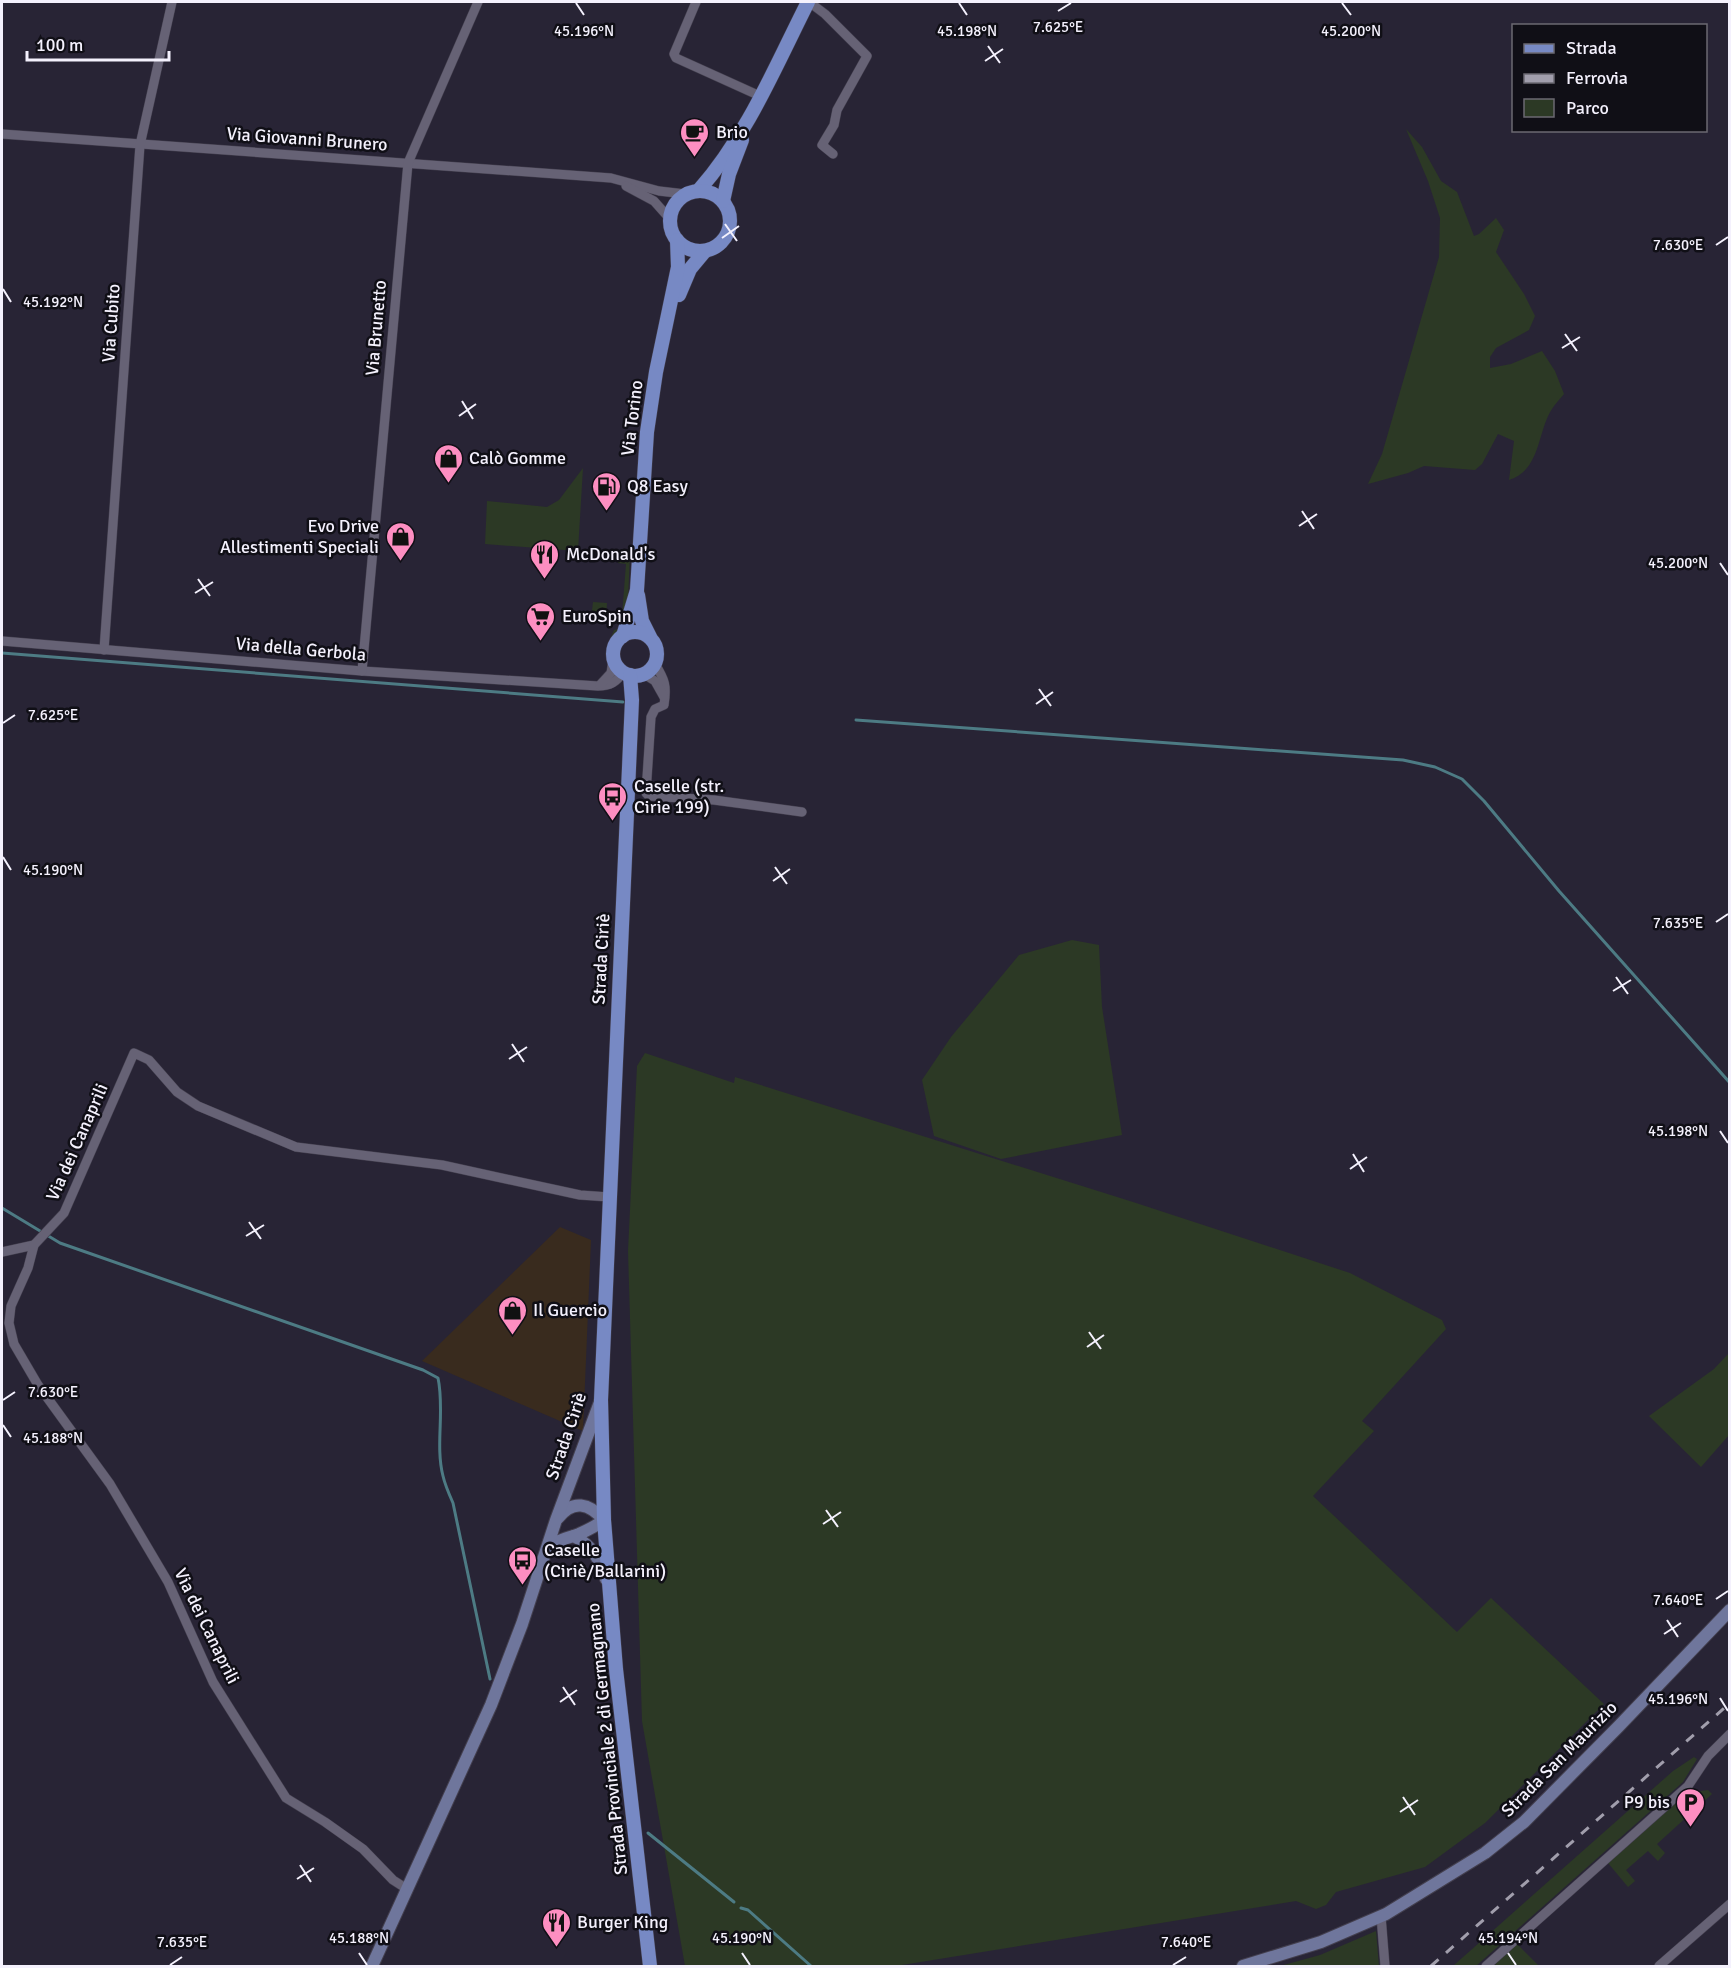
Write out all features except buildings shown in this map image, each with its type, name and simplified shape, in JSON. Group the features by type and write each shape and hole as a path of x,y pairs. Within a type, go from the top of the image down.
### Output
{"main road":[{"path":"699,190 718,168 758,100 808,2"},
{"path":"723,201 729,174 758,100"},
{"path":"699,190 708,191 723,201 731,218 730,227 721,243 705,251 685,247 677,240 673,234 670,219 672,209 678,200 686,194 699,190"},
{"name":"Via Torino","path":"650,637 642,621 637,590 647,432 678,267 677,240"},
{"name":"Via Torino","path":"666,325 690,268 705,251"},
{"name":"Via Torino","path":"623,636 637,590"},
{"path":"637,632 650,637 657,650 639,672 615,661 615,647 623,636 637,632"},
{"name":"Strada Ciriè","path":"601,1400 632,700 639,672"},
{"name":"Strada Provinciale 2 di Germagnano","path":"601,1400 604,1520 616,1669 644,1930 650,1966"}],"street":[{"name":"Via Cubito","path":"104,650 140,145 172,2"},
{"name":"Via Brunetto","path":"362,671 408,163 478,2"},
{"path":"696,2 674,54 676,58 758,100"},
{"path":"808,2 825,14 867,56 837,110 834,125 822,145 833,153"},
{"name":"Via Giovanni Brunero","path":"2,135 611,178 659,191 686,194"},
{"name":"Via Giovanni Brunero","path":"611,178 654,201 670,219"},
{"name":"Via della Gerbola","path":"2,641 362,671 598,687"},
{"path":"598,687 611,674 614,654"},
{"path":"598,687 606,686 639,672 663,677 666,687 664,705 655,709 651,717 646,793 649,796 714,800 802,812"},
{"path":"639,672 655,681 665,699"},
{"name":"Via dei Canaprili","path":"407,1889 393,1880 363,1849 286,1798 213,1682 168,1582 110,1484 25,1365 14,1344 9,1323 11,1306 28,1268 35,1245 64,1213 134,1053 149,1060 177,1092 198,1107 296,1147 442,1165 580,1195 609,1197"},
{"path":"2,1252 35,1245"},
{"name":"Strada Ciriè","path":"372,1966 496,1693 601,1400"},
{"path":"537,1576 550,1547 604,1520 589,1507 578,1505 568,1508 556,1521"},
{"path":"574,1536 591,1548 599,1558 610,1590"},
{"name":"Strada San Maurizio","path":"1243,1966 1321,1942 1381,1916 1485,1853 1524,1822 1730,1610"},
{"path":"1488,1966 1688,1786 1708,1756 1730,1734"},
{"path":"1659,1966 1730,1904"},
{"path":"1381,1916 1385,1966"}],"shaded area":[{"path":"560,1227 591,1240 583,1431 422,1361"}],"green space":[{"path":"1406,129 1422,147 1441,181 1457,192 1474,236 1496,218 1504,230 1496,252 1524,294 1535,316 1529,330 1496,348 1490,357 1490,368 1511,364 1542,351 1555,371 1564,394 1547,418 1533,459 1519,475 1509,480 1514,441 1498,434 1482,464 1475,470 1424,466 1368,484 1382,454 1439,257 1440,218 1428,181"},
{"path":"583,468 578,551 485,544 487,501 547,507 559,500"},
{"path":"619,554 630,555 627,621 618,635 609,642 614,630 621,628 626,564 618,563"},
{"path":"593,602 607,603 606,620 591,619"},
{"path":"1072,940 1099,945 1102,1007 1122,1135 1001,1159 934,1136 922,1080 951,1037 1019,955"},
{"path":"645,1053 734,1083 735,1077 1350,1273 1442,1320 1446,1329 1362,1421 1374,1431 1313,1496 1457,1632 1491,1598 1604,1704 1485,1823 1425,1867 1336,1892 1326,1905 1316,1909 1296,1901 896,1966 685,1966 642,1721 628,1251 637,1066"},
{"path":"1729,1353 1729,1435 1701,1467 1649,1416 1714,1369"},
{"path":"1694,1757 1697,1759 1683,1782 1476,1966 1453,1966 1673,1771"},
{"path":"1708,1790 1712,1794 1657,1844 1665,1853 1658,1861 1648,1851 1626,1870 1635,1881 1628,1887 1608,1863 1686,1793"},
{"path":"1376,1931 1379,1966 1280,1966 1320,1955"},
{"path":"1516,1943 1539,1966 1495,1966"}],"waterway":[{"path":"2,653 623,702"},
{"path":"856,720 1403,760 1435,767 1462,779 1484,801 1559,891 1730,1083"},
{"path":"2,1208 60,1243 423,1370 438,1378 441,1402 441,1464 453,1503 490,1679"},
{"path":"648,1833 734,1902"},
{"path":"741,1908 748,1910 811,1966"}],"railway":[{"path":"1431,1966 1730,1703"}],"place":[{"name":"Brio","path":"695,158"},
{"name":"Calò Gomme","path":"448,484"},
{"name":"Q8 Easy","path":"606,512"},
{"name":"Evo Drive Allestimenti Speciali","path":"400,562"},
{"name":"McDonald's","path":"545,580"},
{"name":"EuroSpin","path":"541,642"},
{"name":"Caselle (str. Cirie 199)","path":"613,822"},
{"name":"Il Guercio","path":"512,1336"},
{"name":"Caselle (Ciriè/Ballarini)","path":"523,1586"},
{"name":"P9 bis","path":"1691,1828"},
{"name":"Burger King","path":"556,1948"}]}
